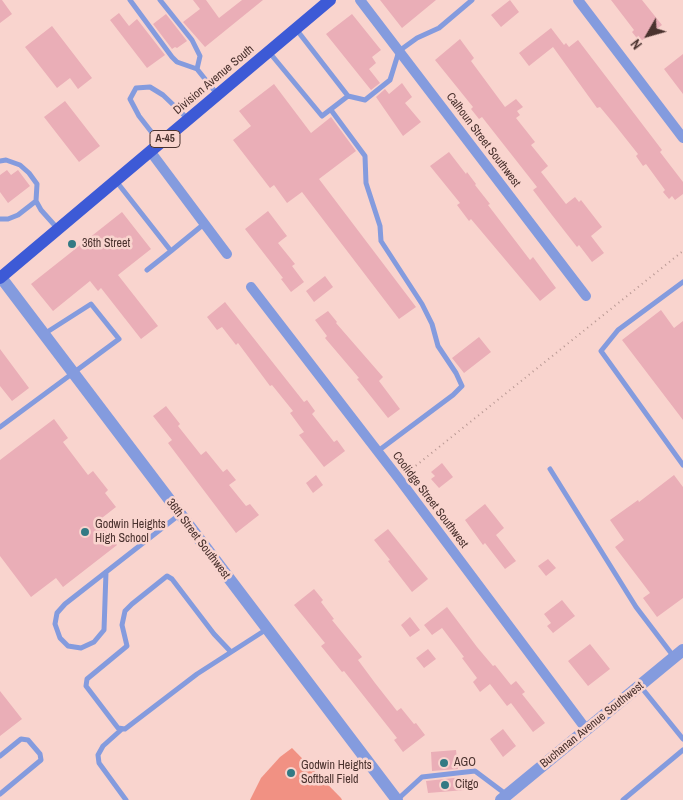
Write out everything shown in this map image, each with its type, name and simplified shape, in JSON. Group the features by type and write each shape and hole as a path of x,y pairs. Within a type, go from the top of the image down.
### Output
{"main road":[{"name":"Division Avenue South","path":"0,277 330,0"}],"street":[{"name":"Calhoun Street Southwest","path":"360,0 586,296"},
{"path":"578,0 683,138"},
{"path":"150,152 227,254"},
{"name":"36th Street Southwest","path":"0,277 397,800"},
{"name":"Coolidge Street Southwest","path":"251,287 378,451 586,729"},
{"name":"Buchanan Avenue Southwest","path":"504,798 679,654"}],"lane":[{"path":"130,0 177,62 198,69 218,94"},
{"path":"160,0 192,40 200,56 198,69"},
{"path":"296,29 348,96 366,100 390,80 400,51 417,38 439,28 472,0"},
{"path":"269,52 322,116 348,96"},
{"path":"160,143 139,116 130,100 136,88 150,87 163,95 188,119"},
{"path":"331,110 365,156 366,183 380,226 381,241 422,304 432,324 438,346 456,373 462,386 453,395 378,451"},
{"path":"0,161 6,160 20,165 29,172 37,184 36,201 41,210 58,229"},
{"path":"116,180 171,251"},
{"path":"0,219 8,219 18,215 36,201"},
{"path":"147,270 204,224"},
{"path":"683,282 618,330 601,351 683,465"},
{"path":"0,426 119,339 91,304 43,334"},
{"path":"550,469 636,607 679,654"},
{"path":"106,572 104,630 94,642 81,648 68,646 60,638 55,624 57,613 65,604 106,572 180,515"},
{"path":"122,730 118,728 86,686 87,679 127,646 122,625 125,611 163,578 167,576 172,578 214,634 231,652"},
{"path":"126,800 99,763 98,754 103,746 197,674 267,629"},
{"path":"640,686 683,739"},
{"path":"0,756 21,739 28,740 40,754 41,760 0,794"},
{"path":"623,800 683,750"},
{"path":"397,800 422,776 475,771 504,798"}],"path":[{"path":"399,479 683,251"}],"shaded area":[{"name":"Godwin Heights Softball Field","path":"292,748 342,800 250,800 261,778 280,757"}],"building":[{"path":"0,0 2,0 12,14 0,23"},
{"path":"193,0 206,0 219,18 242,0 263,0 205,47 183,22 200,9"},
{"path":"380,0 436,0 402,28"},
{"path":"510,0 519,12 501,27 491,15"},
{"path":"611,0 642,0 662,25 640,42 632,32 634,30"},
{"path":"119,13 129,26 137,19 165,55 147,68 110,20"},
{"path":"166,14 187,41 177,48 172,49 153,24"},
{"path":"352,14 381,50 372,57 376,63 369,69 380,83 371,90 326,34"},
{"path":"52,26 92,78 78,89 70,78 57,88 25,47"},
{"path":"551,28 564,45 566,43 569,47 578,40 662,150 660,152 683,182 683,194 675,200 672,196 669,199 663,192 665,190 646,164 643,166 636,156 638,154 600,107 597,108 553,47 529,66 519,53"},
{"path":"460,39 474,58 471,61 505,107 516,99 523,107 517,111 520,115 516,118 535,142 531,145 548,166 541,172 566,204 575,197 579,202 581,200 602,227 591,236 604,253 592,262 579,245 577,247 552,215 533,190 537,187 482,117 479,119 471,109 473,107 435,60"},
{"path":"683,54 683,94 664,69"},
{"path":"402,83 412,97 405,103 421,122 403,136 376,97 385,89 389,94"},
{"path":"274,84 311,133 331,117 356,151 319,179 416,307 399,319 302,192 287,203 274,185 270,188 233,140 251,126 239,111"},
{"path":"65,101 100,146 79,162 44,117"},
{"path":"449,152 476,184 490,204 488,205 530,260 533,257 556,288 540,301 471,219 469,221 457,205 460,203 430,166"},
{"path":"7,170 11,175 18,170 30,186 8,203 0,192 0,175"},
{"path":"268,211 287,236 278,243 295,264 292,266 304,282 291,292 281,279 283,278 245,229"},
{"path":"122,212 151,249 118,275 158,326 141,339 101,288 98,291 90,281 53,311 31,284"},
{"path":"325,276 333,287 314,302 306,291"},
{"path":"225,302 304,402 307,400 315,411 312,414 334,442 337,440 345,451 324,467 299,435 304,432 290,413 293,411 272,385 270,386 238,343 236,345 222,327 217,330 207,317"},
{"path":"661,310 674,328 683,321 683,420 622,340"},
{"path":"328,311 336,323 383,377 379,381 400,409 388,418 357,379 359,378 325,338 327,336 315,320"},
{"path":"479,337 491,352 464,373 452,358"},
{"path":"0,349 29,388 12,401 0,386"},
{"path":"166,406 180,424 178,426 201,455 206,451 223,472 227,469 236,480 229,485 246,506 250,504 259,515 236,533 168,443 172,440 153,416"},
{"name":"Godwin Heights High School","path":"54,419 68,438 63,442 88,475 93,471 108,490 105,493 116,507 98,521 117,545 63,587 56,578 31,597 0,556 0,460"},
{"path":"442,463 453,477 439,488 431,479 435,476 431,472"},
{"path":"316,475 323,485 313,493 306,483"},
{"path":"674,475 683,487 683,598 657,617 643,598 650,593 615,547 624,540 610,520 638,500 639,502"},
{"path":"485,504 504,528 496,535 516,561 505,569 485,543 483,545 465,520"},
{"path":"388,529 428,579 412,592 374,540"},
{"path":"548,559 556,568 546,576 538,566"},
{"path":"314,589 323,600 321,602 334,619 332,620 362,657 358,660 375,683 397,711 401,708 425,735 403,752 394,740 397,738 344,671 342,672 321,646 325,643 294,605"},
{"path":"562,600 575,616 553,633 547,626 551,623 544,614"},
{"path":"447,607 493,666 495,665 511,685 516,681 525,692 522,694 545,723 533,732 511,703 507,706 490,684 480,692 473,682 477,678 442,628 432,635 424,625"},
{"path":"410,617 420,630 410,637 401,625"},
{"path":"590,644 610,669 588,686 568,661"},
{"path":"428,649 436,659 424,668 416,658"},
{"path":"0,691 22,719 0,736"},
{"path":"503,729 516,746 503,757 490,739"},
{"path":"456,750 458,769 432,771 431,752"},
{"path":"463,777 465,790 428,793 426,781"}],"place":[{"name":"36th Street","path":"72,244"},
{"name":"Godwin Heights High School","path":"85,532"},
{"name":"AGO","path":"444,763"},
{"name":"Godwin Heights Softball Field","path":"291,773"},
{"name":"Citgo","path":"445,785"}]}
